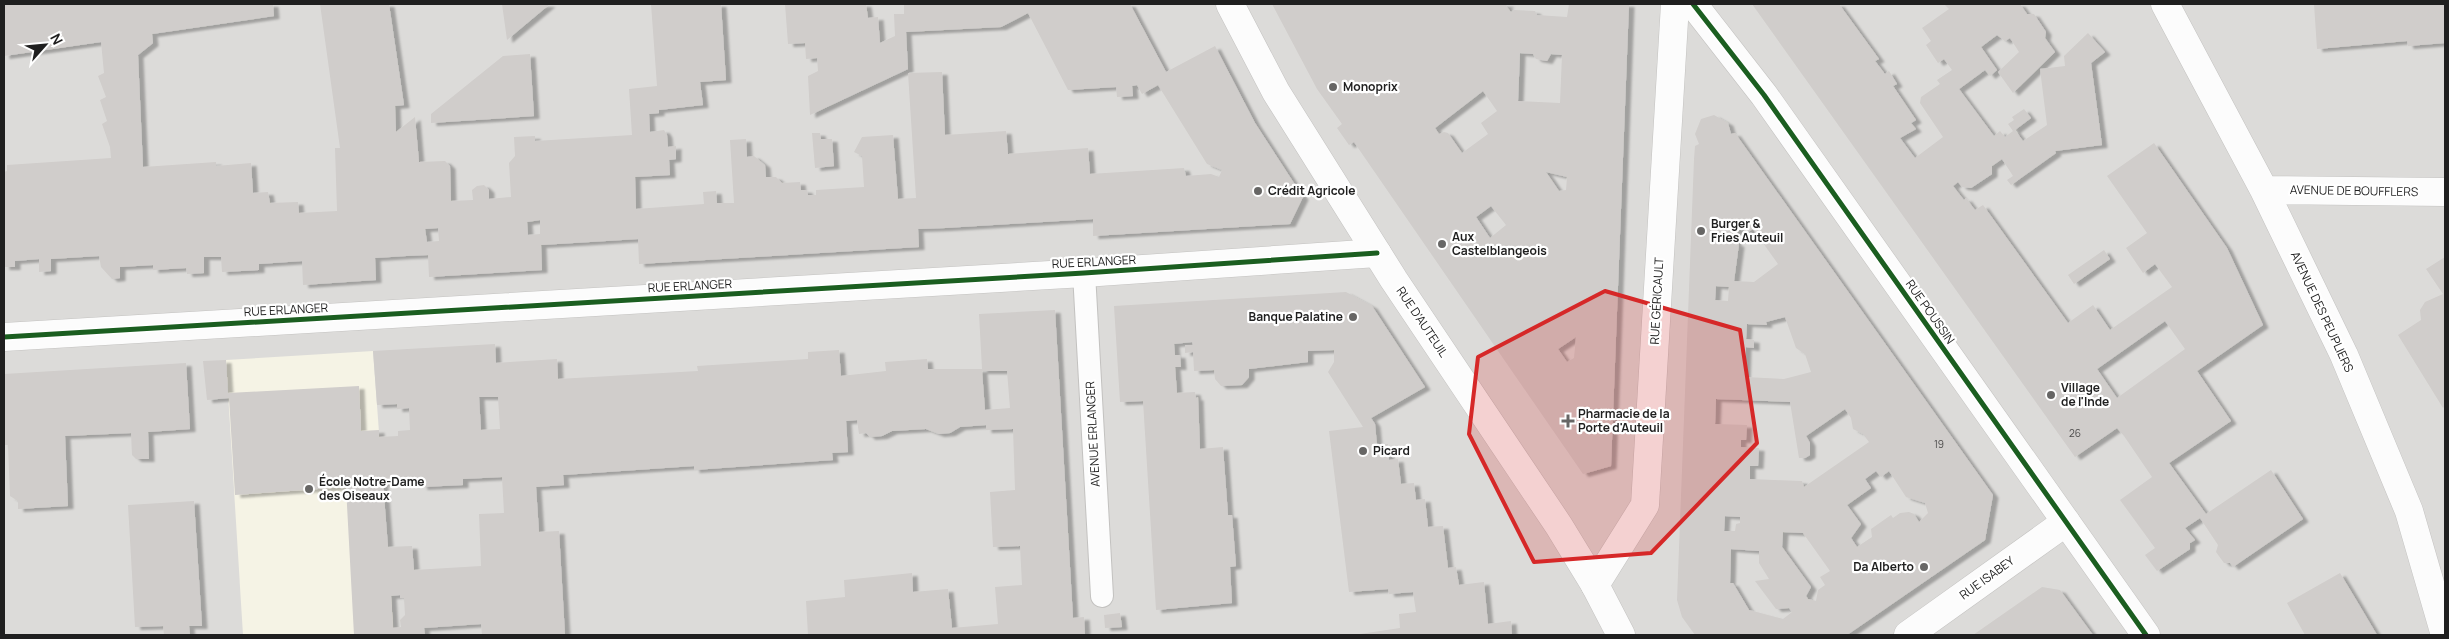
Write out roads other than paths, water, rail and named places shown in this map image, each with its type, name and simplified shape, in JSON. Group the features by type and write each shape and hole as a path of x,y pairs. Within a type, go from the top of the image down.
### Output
{"street":[{"name":"RUE D'AUTEUIL","path":"1230,4 1276,92 1377,253 1596,585 1622,635"},
{"name":"RUE GÉRICAULT","path":"1596,585 1645,506 1675,4"},
{"name":"RUE POUSSIN","path":"1693,4 1764,95 2146,635"},
{"name":"AVENUE DES PEUPLIERS","path":"2165,4 2264,190 2344,355 2409,511 2444,635"},
{"name":"AVENUE DE BOUFFLERS","path":"2264,190 2445,192"},
{"name":"RUE ERLANGER","path":"4,336 1084,273 1342,257 1377,253"},
{"name":"RUE ISABEY","path":"1908,635 2066,522"}],"lane":[{"name":"AVENUE ERLANGER","path":"1084,273 1102,596"}],"place":[{"name":"Monoprix","path":"1333,87"},
{"name":"Crédit Agricole","path":"1258,191"},
{"name":"Burger & Fries Auteuil","path":"1701,231"},
{"name":"Aux Castelblangeois","path":"1442,244"},
{"name":"Banque Palatine","path":"1353,317"},
{"name":"Village de l'Inde","path":"2051,395"},
{"name":"Pharmacie de la Porte d'Auteuil","path":"1568,421"},
{"name":"Picard","path":"1363,451"},
{"name":"École Notre-Dame des Oiseaux","path":"309,489"},
{"name":"Da Alberto","path":"1924,567"}]}
